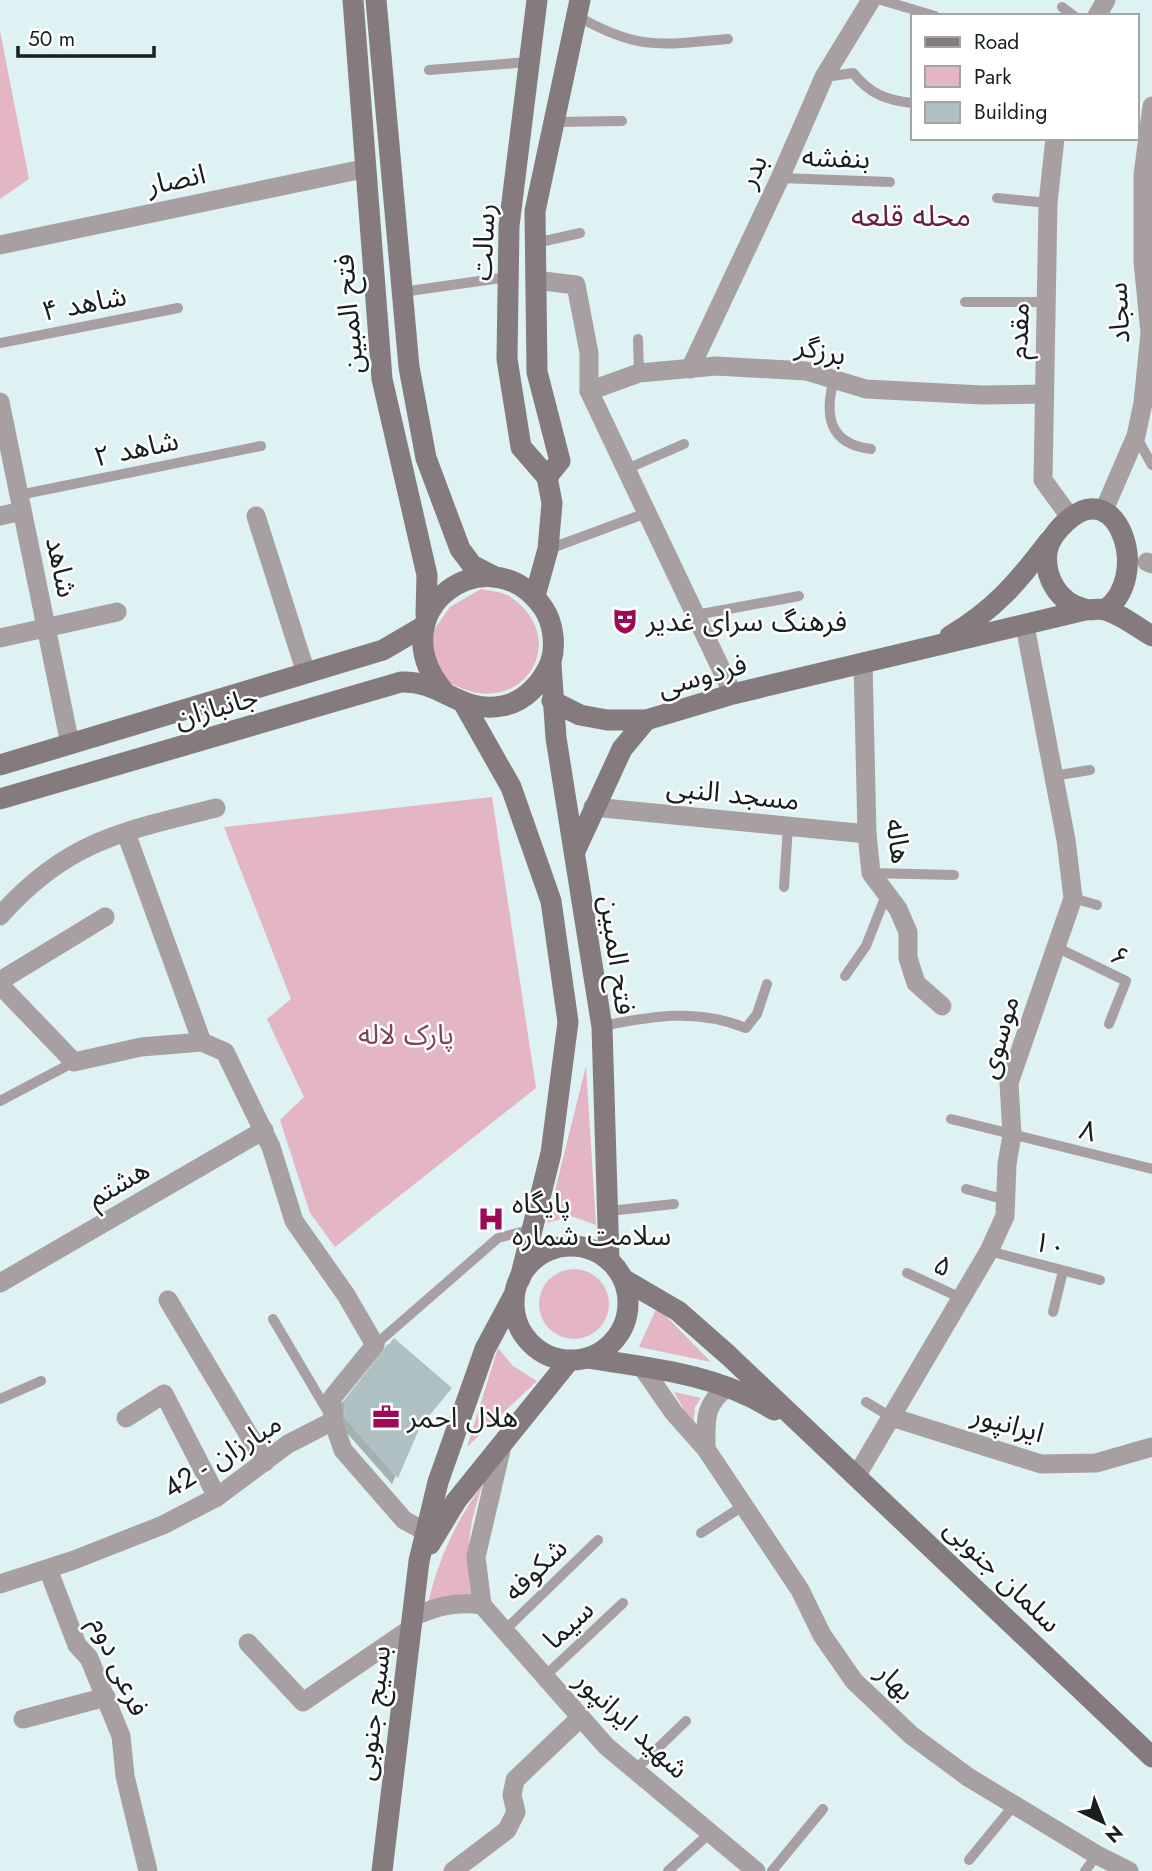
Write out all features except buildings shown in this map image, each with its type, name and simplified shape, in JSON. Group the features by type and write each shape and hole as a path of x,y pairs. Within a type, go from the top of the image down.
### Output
{"main road":[{"name":"فتح المبین","path":"353,0 363,169 382,379 426,575 425,622"},
{"name":"فتح المبین","path":"376,0 409,367 426,458 460,549 472,565 495,577"},
{"name":"رسالت","path":"535,596 548,549 552,503 547,477 521,447 507,359 509,226 537,0"},
{"name":"رسالت","path":"547,477 560,461 537,372 535,211 579,8"},
{"path":"936,645 980,618 1015,586 1063,524 1087,511 1104,510 1121,516 1136,528 1144,544 1149,572 1129,598 1095,610"},
{"path":"1063,524 1048,549 1047,569 1054,587 1067,601 1095,610 1152,636"},
{"path":"495,577 517,583 535,596 548,615 553,637 551,659 541,680 526,696 505,706 484,708 455,699 432,678 423,659 421,638 425,622 437,600 453,586 473,578 495,577"},
{"name":"فردوسی","path":"552,701 580,715 607,720 646,720 733,694 863,662 1095,610"},
{"name":"جانبازان","path":"0,765 368,654 398,643 425,622"},
{"path":"368,654 379,671 373,690"},
{"name":"فتح المبین","path":"551,659 552,701 601,1027 609,1260"},
{"name":"جانبازان","path":"0,799 401,682 418,681 455,699"},
{"name":"فتح المبین","path":"455,699 512,787 551,901 568,1022 551,1153 534,1229 517,1287"},
{"path":"575,851 622,749 646,720"},
{"path":"577,1246 594,1251 609,1260 623,1279 678,1311 814,1435 753,1397 696,1376 550,1357 534,1347 522,1332 515,1315 517,1287 529,1265 543,1254 560,1248 577,1246"},
{"path":"419,1561 456,1501 578,1359 605,1349 618,1335 627,1307 623,1279"},
{"name":"بسیج جنوبی","path":"382,1871 419,1561 438,1482 485,1349 517,1287"},
{"name":"سلمان جنوبی","path":"814,1435 1152,1757"}],"street":[{"name":"بدر","path":"690,369 780,178 824,77 871,0"},
{"name":"سجاد","path":"1104,510 1136,436 1143,403 1150,334 1148,230 1143,175 1152,109"},
{"name":"مقدم","path":"1055,140 1048,203 1043,480 1063,524"},
{"name":"انصار","path":"0,245 363,169"},
{"path":"535,280 576,285 589,353 589,391 629,468 733,694"},
{"name":"برزگر","path":"589,391 639,373 716,366 806,371 866,389 982,395 1044,394"},
{"name":"شاهد","path":"0,402 70,744"},
{"path":"0,516 21,503"},
{"path":"256,516 306,673"},
{"path":"0,638 117,612"},
{"name":"موسوی","path":"857,1475 989,1251 1005,1216 1012,1135 1009,1083 1073,898 1066,840 1025,626"},
{"name":"هاله","path":"863,662 870,873 898,909 908,932 908,958 916,983 942,1006"},
{"name":"مسجد النبی","path":"593,807 867,834"},
{"path":"0,916 27,885 65,857 126,833 216,808"},
{"path":"126,833 202,1042"},
{"path":"105,917 0,983 74,1062 141,1047 202,1042 225,1052 264,1130 295,1221 346,1295 375,1345 332,1398 333,1421 342,1450 404,1520 426,1532"},
{"name":"هشتم","path":"0,1283 264,1130"},
{"path":"168,1300 265,1462"},
{"name":"بهار","path":"642,1367 674,1413 706,1449 800,1590 822,1635 854,1681 911,1735 968,1777 1097,1855 1129,1871"},
{"path":"706,1449 706,1417 713,1398 727,1387"},
{"path":"125,1418 164,1394 217,1497"},
{"name":"ایرانپور","path":"891,1417 1041,1464 1096,1463 1152,1447"},
{"name":"مبارزان - 42","path":"0,1584 48,1569 163,1525 217,1497 288,1444 333,1421"},
{"path":"248,1643 303,1702 438,1606 462,1602 482,1605 476,1557 502,1446"},
{"name":"فرعی دوم","path":"48,1569 77,1645 89,1658 121,1736 125,1776 146,1871"},
{"name":"شهید ایرانپور","path":"482,1605 579,1719 635,1770 756,1871"},
{"path":"23,1719 106,1697"},
{"path":"465,1868 507,1830 516,1812 512,1795 515,1780 579,1719"}],"lane":[{"path":"881,0 928,14"},
{"path":"1062,7 1071,14"},
{"path":"579,8 613,36 656,46 728,39"},
{"path":"429,70 528,62"},
{"path":"824,77 853,73 867,90 888,100 911,103"},
{"path":"555,122 622,121"},
{"name":"بنفشه","path":"780,178 891,182"},
{"path":"997,198 1048,203"},
{"path":"535,244 580,233"},
{"path":"401,292 509,277"},
{"path":"965,302 1046,302"},
{"name":"شاهد ۴","path":"0,343 178,308"},
{"path":"638,339 639,373"},
{"path":"834,379 827,405 833,427 852,447 872,449"},
{"path":"1136,436 1152,465"},
{"path":"629,468 684,444"},
{"name":"شاهد ۲","path":"21,503 261,446"},
{"path":"548,549 649,512"},
{"path":"696,615 799,596"},
{"path":"1054,776 1090,770"},
{"path":"784,887 788,826"},
{"path":"870,873 954,875"},
{"path":"845,976 866,946 886,895"},
{"path":"1073,898 1097,905"},
{"name":"۶","path":"1055,947 1126,981 1110,1024"},
{"path":"601,1027 649,1016 694,1014 727,1020 746,1028 757,1014 766,984"},
{"path":"0,1101 74,1062"},
{"name":"۸","path":"951,1119 1152,1169"},
{"path":"966,1189 1006,1200"},
{"path":"609,1211 674,1204"},
{"path":"375,1345 498,1238 534,1229"},
{"name":"۱۰","path":"989,1251 1100,1280"},
{"path":"1053,1312 1063,1270"},
{"name":"۵","path":"907,1273 961,1298"},
{"path":"274,1319 333,1421"},
{"path":"0,1399 41,1381"},
{"path":"866,1402 891,1417"},
{"path":"701,1533 743,1506"},
{"name":"شکوفه","path":"504,1631 598,1540"},
{"name":"سیما","path":"544,1678 622,1604"},
{"path":"635,1770 686,1721"},
{"path":"969,1860 1014,1805"},
{"path":"772,1871 823,1809"},
{"path":"668,1871 710,1833"},
{"path":"1085,1871 1097,1855"}],"green space":[{"path":"0,31 29,179 0,199"},
{"path":"481,589 512,598 529,615 538,634 538,653 532,670 519,683 503,692 482,694 456,686 441,676 434,663 431,634 450,607"},
{"name":"پارک لاله","path":"492,797 536,1088 335,1247 310,1213 280,1120 304,1097 267,1019 291,999 224,827"},
{"path":"586,1066 596,1225 571,1216 547,1223"},
{"path":"574,1269 599,1279 609,1304 599,1329 574,1339 549,1329 539,1304 549,1279"},
{"path":"657,1307 711,1362 639,1347"},
{"path":"498,1348 513,1366 537,1381 467,1447"},
{"path":"674,1392 701,1398 695,1407 693,1426"},
{"path":"483,1484 470,1539 471,1595 428,1603 449,1540"}],"place":[{"name":"فرهنگ سرای غدیر","path":"625,621"},
{"name":"پایگاه سلامت شماره","path":"491,1219"},
{"name":"هلال احمر","path":"386,1417"}],"district":[{"name":"محله قلعه","path":"911,216"}]}
